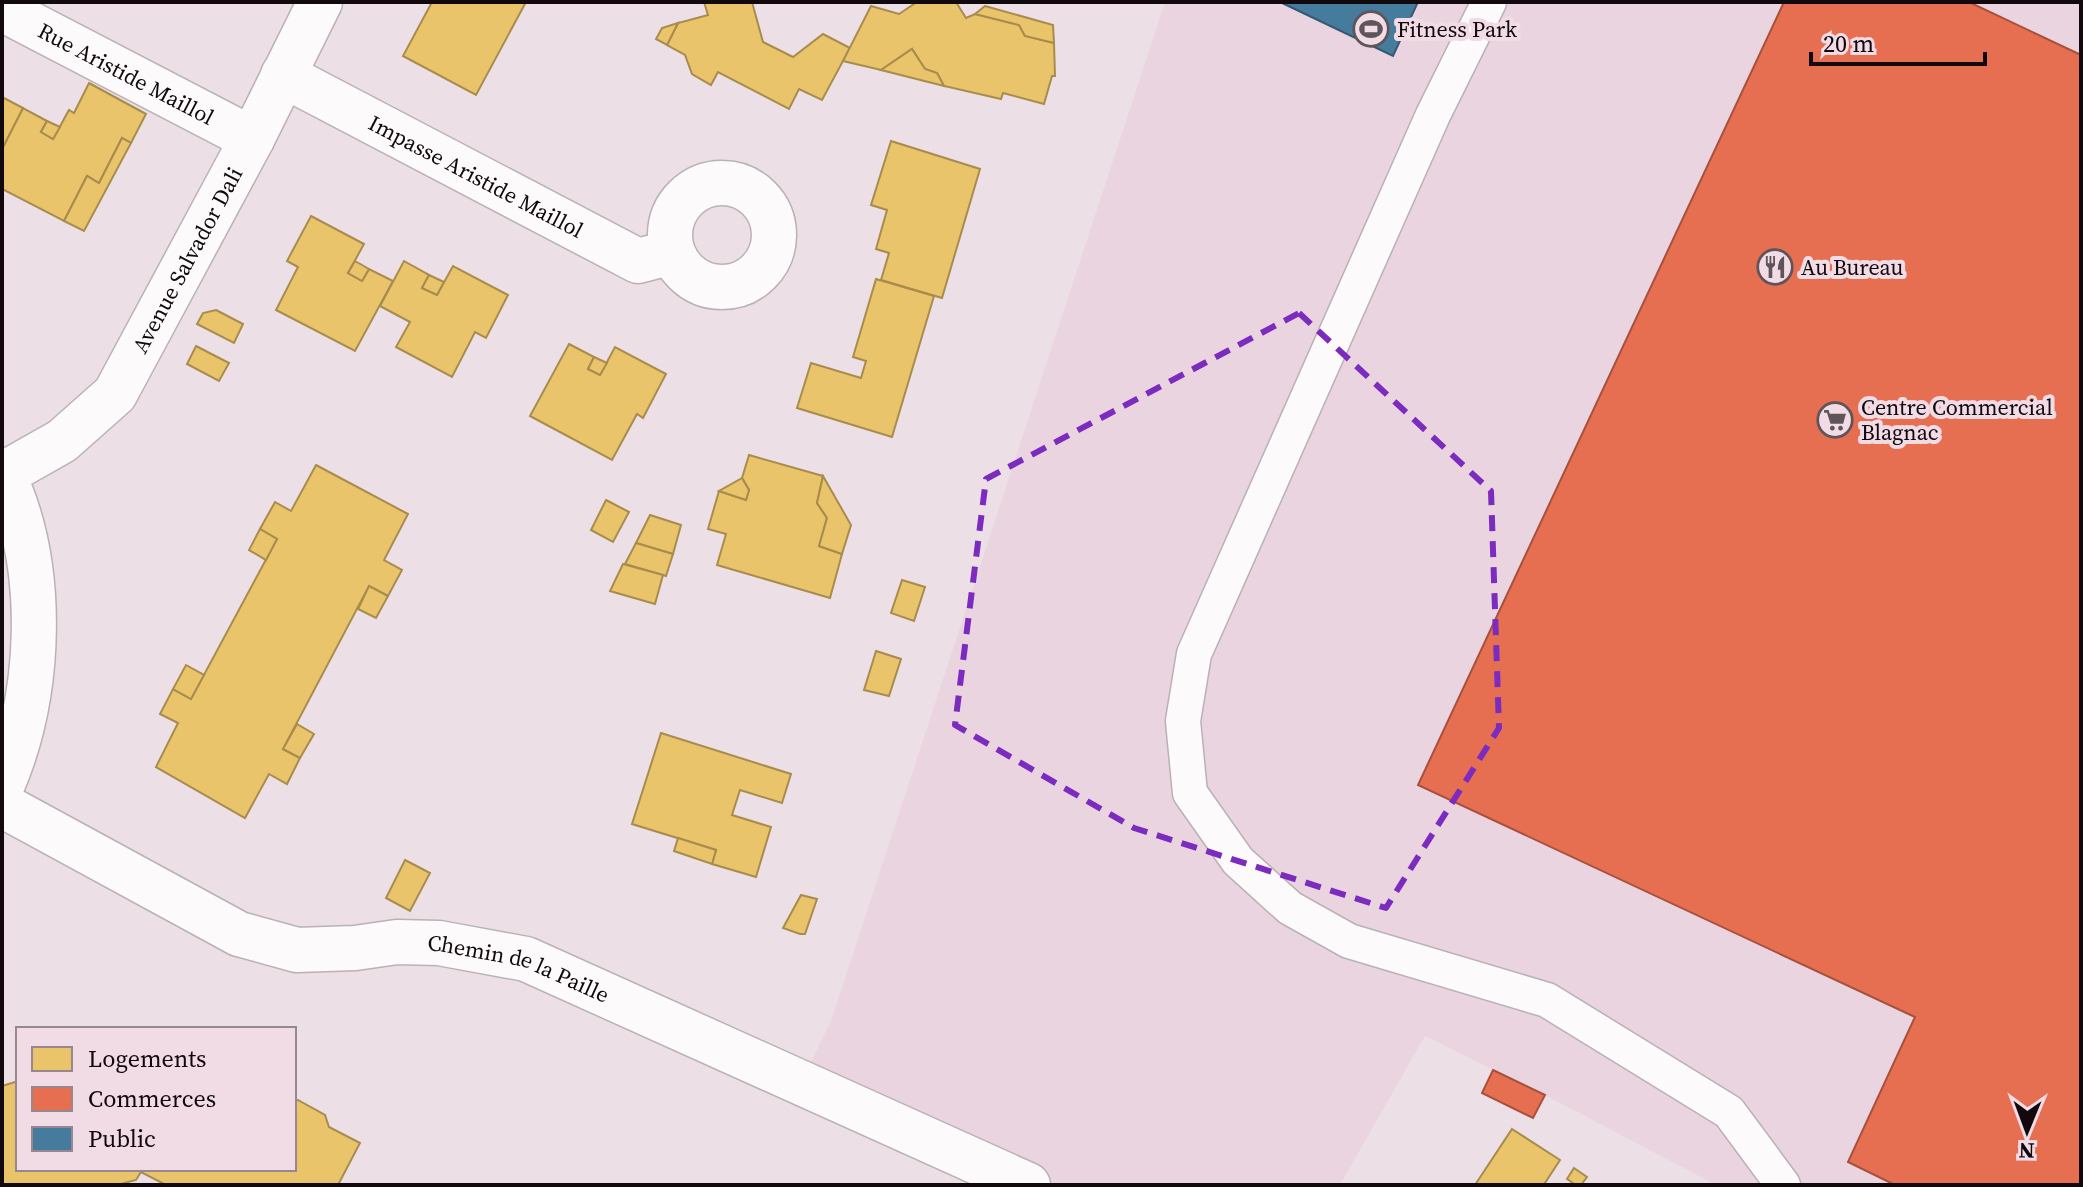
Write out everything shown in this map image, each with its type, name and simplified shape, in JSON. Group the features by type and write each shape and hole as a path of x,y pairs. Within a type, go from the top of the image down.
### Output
{"street":[{"name":"Avenue Salvador Dali","path":"2,474 62,441 115,394 252,139 320,2"},
{"name":"Rue Aristide Maillol","path":"2,9 252,139"},
{"name":"Impasse Aristide Maillol","path":"283,75 638,261 672,252"},
{"path":"2,474 21,524 31,568 34,656 29,701 2,786"},
{"name":"Chemin de la Paille","path":"2,805 239,934 297,950 355,948 397,942 439,943 526,959 1028,1185"}],"lane":[{"path":"1489,2 1433,115 1194,654 1183,721 1190,793 1238,861 1290,908 1349,941 1547,1000 1729,1112 1783,1185"}],"highlighted area":[{"path":"1299,313 1491,491 1499,728 1386,908 1134,828 955,725 986,479"}],"shaded area":[{"path":"1165,2 2081,2 2081,1185 1716,1185 1425,1036 1340,1185 1028,1185 800,1084 831,1021"}],"building: Logements":[{"path":"432,2 526,2 476,95 403,56"},
{"path":"704,2 752,2 763,42 793,57 823,34 850,48 822,100 799,89 789,109 718,72 711,85 692,74 685,55 667,45 678,23 708,15"},
{"path":"917,2 956,2 966,18 975,14 1019,25 1025,36 1054,43 1055,76 1052,76 1044,104 1003,93 1001,99 944,86 937,73 925,69 912,49 881,70 843,61 871,6 899,14"},
{"path":"985,6 1053,25 1054,43 1025,36 1019,25 975,14"},
{"path":"678,23 667,45 656,39 662,28"},
{"path":"912,49 925,69 937,73 944,86 881,70"},
{"path":"89,83 146,114 131,143 122,138 99,183 87,176 64,221 2,189 2,149 23,108 47,121 41,132 53,139 69,110 74,113"},
{"path":"2,97 23,108 2,149"},
{"path":"47,121 60,127 53,139 41,132"},
{"path":"122,138 131,143 84,231 64,221 87,176 99,183"},
{"path":"891,141 980,169 942,298 881,280 889,253 876,249 887,210 871,205"},
{"path":"311,216 364,244 348,273 362,281 369,269 393,281 355,351 276,310 298,267 287,261"},
{"path":"355,261 369,269 362,281 348,273"},
{"path":"404,261 429,275 422,288 437,295 453,266 508,295 486,338 475,332 452,377 396,347 410,322 380,306"},
{"path":"429,275 444,282 437,295 422,288"},
{"path":"876,279 934,296 892,437 797,408 811,363 861,378 866,361 853,357"},
{"path":"216,310 243,324 234,343 197,324 203,313"},
{"path":"569,344 594,357 588,369 600,375 615,347 666,374 643,418 637,414 612,460 530,416"},
{"path":"196,346 229,363 219,381 187,364"},
{"path":"594,357 607,363 600,375 588,369"},
{"path":"749,455 823,476 817,503 827,518 819,546 842,554 830,598 717,565 726,534 708,529 719,491 746,500 749,490 742,478"},
{"path":"316,465 408,514 384,560 402,570 388,596 369,586 283,749 300,758 287,784 269,774 245,818 156,767 178,723 160,714 173,689 191,699 277,539 260,529 275,502 291,511"},
{"path":"823,476 851,525 842,554 819,546 827,518 817,503"},
{"path":"742,478 749,490 746,500 719,491"},
{"path":"606,500 629,512 613,542 591,530"},
{"path":"650,515 681,525 673,554 636,543"},
{"path":"260,529 277,539 266,560 249,550"},
{"path":"636,543 673,554 666,576 625,564"},
{"path":"623,564 663,575 655,604 610,591"},
{"path":"902,580 925,587 914,621 891,613"},
{"path":"369,586 388,596 376,618 358,609"},
{"path":"876,651 901,659 889,696 864,690"},
{"path":"186,665 204,675 191,699 173,689"},
{"path":"297,724 314,734 300,758 283,749"},
{"path":"661,733 791,774 782,803 740,790 732,815 771,827 756,877 712,864 716,850 632,824"},
{"path":"678,838 716,850 712,864 674,851"},
{"path":"405,860 430,873 410,911 386,898"},
{"path":"801,895 817,899 805,934 783,928"},
{"path":"16,1082 16,1171 296,1171 298,1100 325,1115 329,1127 360,1143 338,1185 166,1185 141,1172 136,1180 117,1185 2,1185 2,1086"},
{"path":"1512,1129 1560,1160 1545,1183 1548,1185 1475,1185"},
{"path":"1574,1168 1587,1177 1581,1185 1567,1179"}],"building: Commerces":[{"name":"Centre Commercial Blagnac","path":"1784,2 1969,2 2081,55 2081,1185 1895,1185 1848,1162 1915,1017 1418,785"},
{"path":"1493,1070 1545,1095 1533,1118 1482,1093"}],"building: Public":[{"name":"Fitness Park","path":"1280,2 1418,2 1393,56"}],"place":[{"name":"Fitness Park","path":"1371,29"},
{"name":"Au Bureau","path":"1775,267"},
{"name":"Centre Commercial Blagnac","path":"1835,420"}]}
